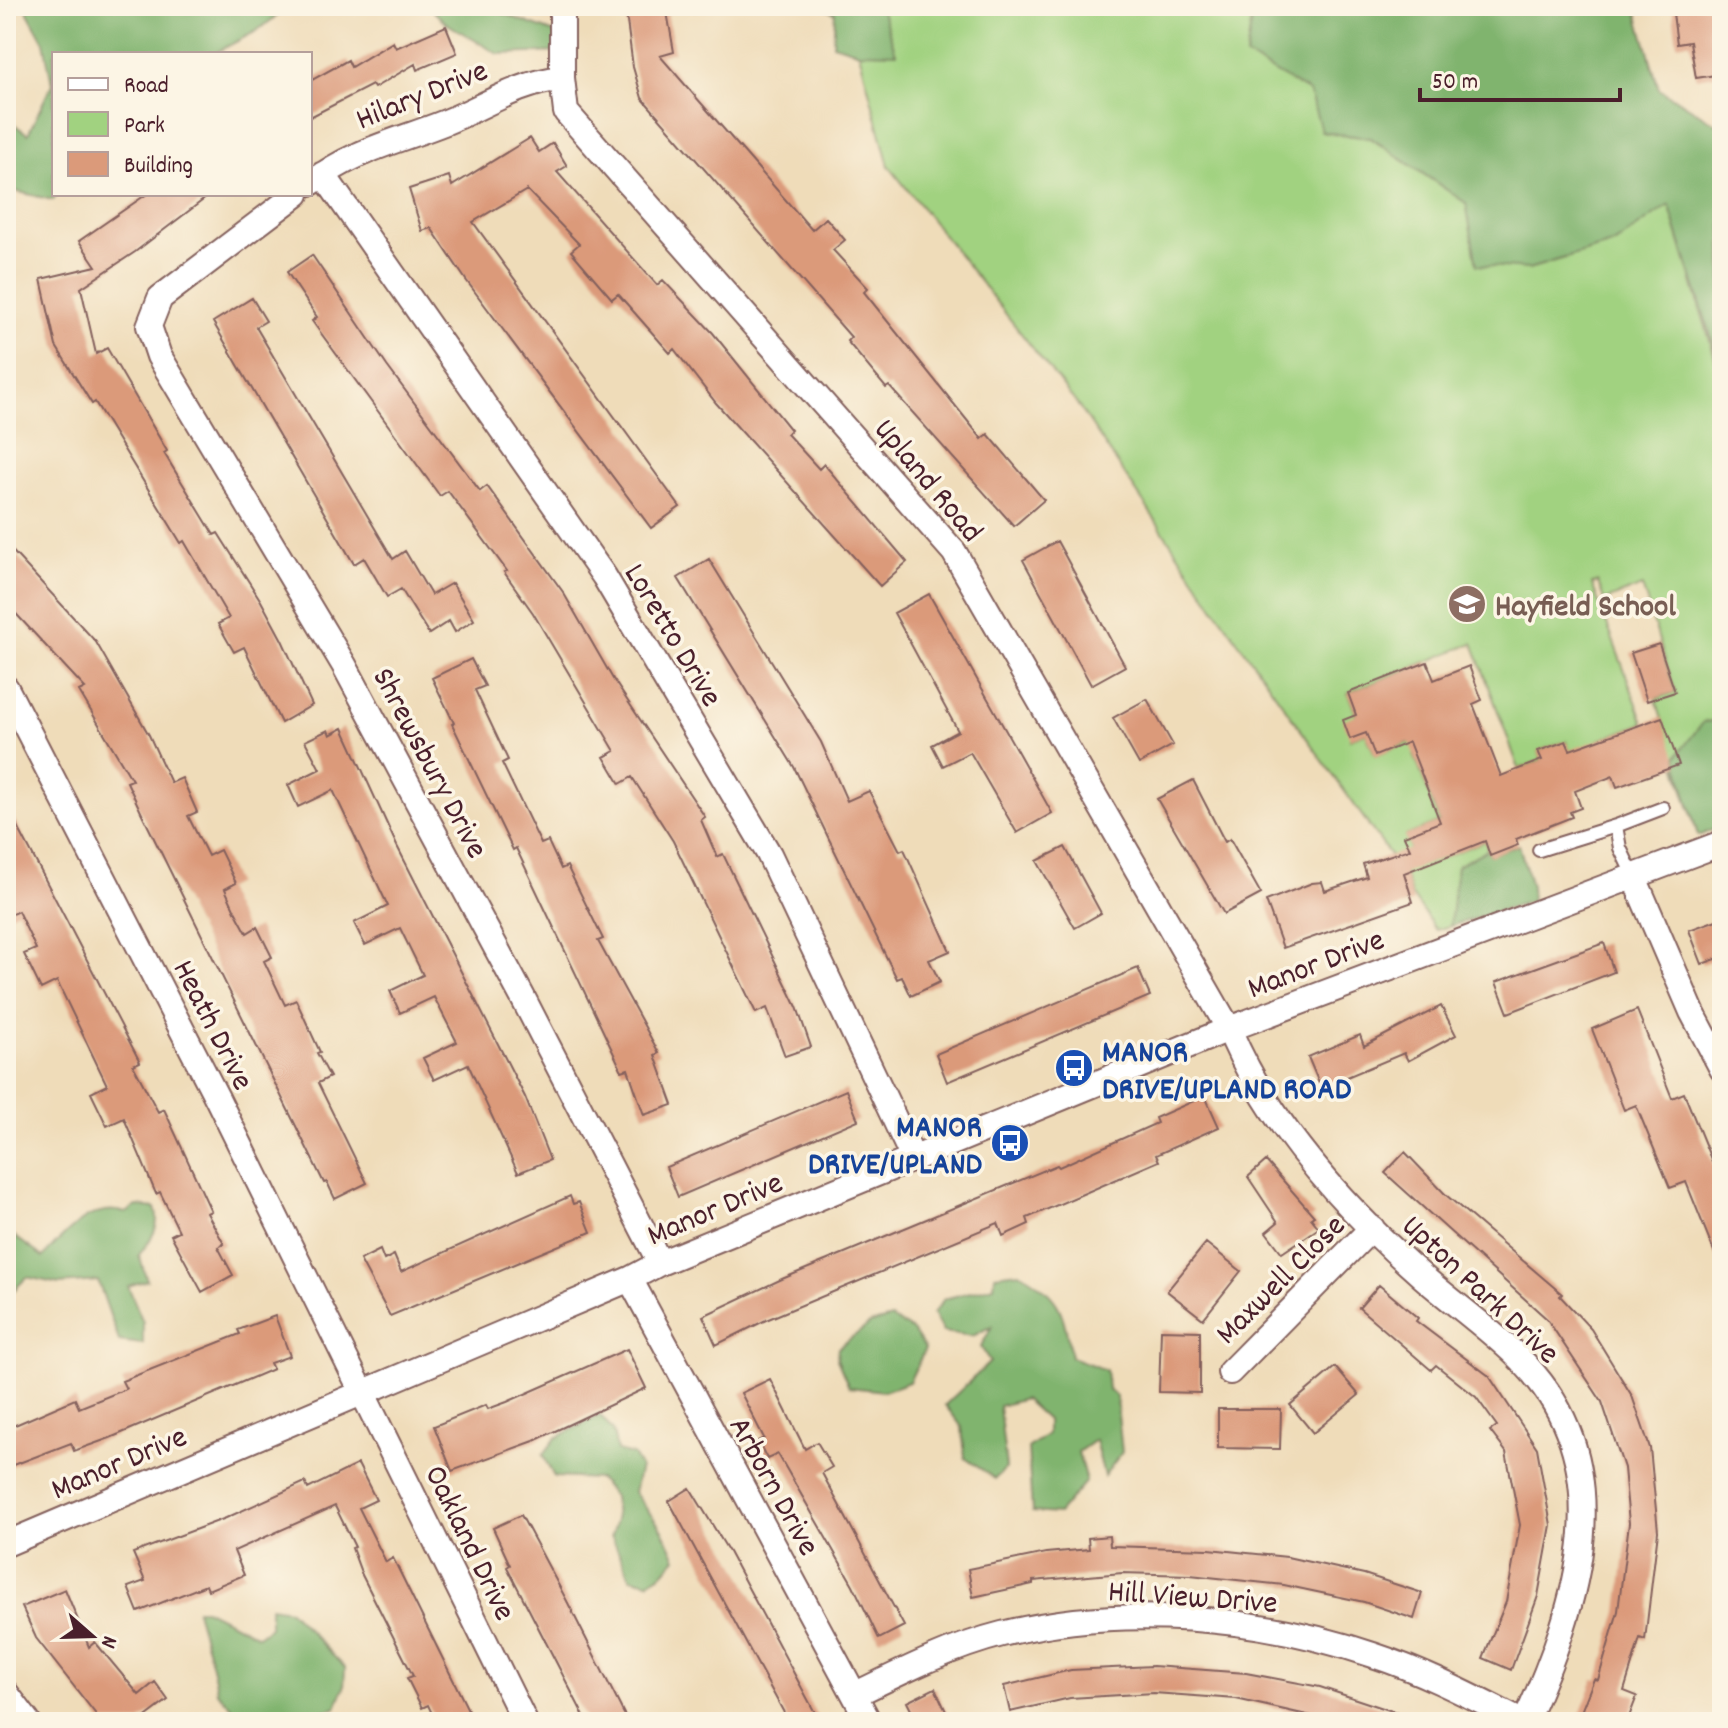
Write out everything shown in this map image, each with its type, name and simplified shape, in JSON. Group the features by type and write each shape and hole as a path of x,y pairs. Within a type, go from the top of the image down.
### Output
{"street":[{"name":"Upland Road","path":"562,6 562,78 566,112 954,552 1229,1029"},
{"name":"Hilary Drive","path":"317,179 351,155 448,121 533,82 562,78"},
{"name":"Loretto Drive","path":"317,179 604,576 769,854 914,1160"},
{"name":"Shrewsbury Drive","path":"294,196 160,298 149,326 159,356 344,665 522,996 660,1263"},
{"name":"Heath Drive","path":"6,688 210,1084 361,1391"},
{"name":"Manor Drive","path":"6,1544 630,1279 660,1263 1229,1029 1722,843"},
{"path":"1633,875 1692,1012 1722,1069"},
{"name":"Upton Park Drive","path":"1229,1029 1247,1073 1305,1152 1372,1228 1420,1275 1521,1360 1553,1402 1571,1443 1582,1493 1583,1540 1576,1583 1563,1634 1524,1722"},
{"name":"Maxwell Close","path":"1230,1372 1372,1228"},
{"name":"Arborn Drive","path":"630,1279 869,1722"},
{"name":"Oakland Drive","path":"361,1391 525,1722"},
{"name":"Hill View Drive","path":"856,1694 952,1650 1003,1634 1124,1617 1274,1629 1321,1640 1413,1671 1524,1722"},
{"path":"6,1693 28,1722"}],"lane":[{"path":"1539,850 1663,808"},
{"path":"1616,826 1620,848 1633,875"}],"green space":[{"path":"24,6 291,6 255,32 217,52 52,52 52,84 44,42"},
{"path":"428,6 483,6 560,35 560,52 498,54 446,23"},
{"path":"819,6 880,6 896,53 859,52 833,44 835,13"},
{"name":"Hayfield School","path":"880,6 1254,6 1246,56 1310,92 1322,132 1370,138 1466,203 1528,269 1615,243 1669,204 1722,381 1722,826 1698,836 1656,699 1675,692 1642,586 1604,601 1598,582 1592,584 1644,723 1599,740 1581,782 1566,741 1539,751 1542,760 1519,769 1473,643 1348,693 1356,715 1350,739 1366,733 1375,755 1423,737 1414,755 1440,822 1405,836 1417,867 1485,841 1490,855 1519,845 1531,887 1531,901 1436,930 1411,894 1401,864 1393,866 1390,855 1222,619 1080,408 889,166 859,52 895,52"},
{"path":"1254,6 1635,6 1659,89 1722,127 1722,358 1718,359 1669,205 1615,243 1528,269 1477,265 1466,203 1371,138 1322,132 1309,92 1246,56"},
{"path":"52,84 52,196 56,196 53,200 6,189 6,119 28,134"},
{"path":"1722,720 1722,826 1698,836 1676,757 1703,722"},
{"path":"1519,845 1531,887 1531,901 1450,926 1457,866 1488,849 1490,855"},
{"path":"137,1206 155,1208 157,1215 154,1233 139,1255 147,1280 128,1286 143,1322 143,1344 119,1341 98,1281 59,1284 27,1277 6,1298 6,1226 14,1236 43,1257 70,1230 91,1216 102,1212 126,1213"},
{"path":"1019,1272 1044,1289 1058,1306 1071,1357 1106,1370 1108,1389 1116,1396 1122,1452 1104,1476 1095,1440 1078,1452 1086,1481 1058,1514 1032,1512 1028,1448 1047,1434 1047,1420 1024,1399 999,1406 1006,1468 995,1479 965,1458 962,1427 945,1405 990,1362 981,1347 992,1326 973,1336 943,1332 933,1314 944,1299 994,1286 995,1275"},
{"path":"891,1318 913,1331 925,1349 909,1382 884,1391 849,1387 837,1359 838,1348 870,1324"},
{"path":"600,1415 613,1431 617,1451 633,1455 640,1467 634,1492 664,1532 676,1558 663,1573 648,1582 631,1578 611,1536 616,1520 614,1497 599,1479 554,1477 543,1455 556,1438"},
{"path":"270,1607 289,1610 345,1668 344,1688 336,1708 302,1716 304,1722 237,1722 232,1707 217,1692 196,1609 205,1609 258,1636 270,1627"}],"building":[{"path":"625,6 666,6 674,52 660,56 812,230 826,218 845,240 833,250 868,288 864,292 982,439 988,434 1044,500 1014,526 889,386 886,388 847,341 851,337 642,98 633,67"},
{"path":"1672,6 1722,6 1722,74 1696,78 1690,42 1677,44"},
{"path":"446,26 457,53 417,70 415,64 374,88 372,85 312,116 312,80 348,60 351,67 393,42 396,48"},
{"path":"530,138 539,152 553,143 567,166 557,172 657,285 663,280 713,333 791,430 787,434 819,469 824,464 907,562 880,586 716,403 674,349 670,353 618,294 612,299 571,251 579,244 527,190 473,222 680,507 651,528 466,280 431,228 422,231 409,189 449,176 452,186"},
{"path":"144,196 208,196 135,252 81,288 96,354 107,348 167,451 164,453 214,535 218,533 261,601 312,705 281,723 244,647 234,652 218,624 229,618 184,541 181,543 95,402 92,404 56,346 41,279 96,266 79,241"},
{"path":"312,255 387,366 480,491 487,486 563,592 613,679 705,817 701,820 717,857 723,854 797,1007 811,1047 785,1056 767,1008 756,1013 673,841 632,777 620,784 604,757 615,751 533,613 504,572 507,571 448,491 440,496 312,321 317,317 287,272"},
{"path":"252,298 266,321 256,327 393,559 405,551 431,595 452,583 474,620 455,632 449,621 429,634 401,589 387,597 364,558 354,564 213,322"},
{"path":"1057,541 1125,666 1091,685 1023,560"},
{"path":"6,544 96,642 149,735 171,783 182,778 197,812 188,816 208,856 220,850 236,883 225,889 235,911 247,933 257,927 272,957 264,961 285,1005 296,1000 320,1052 317,1053 330,1077 318,1083 367,1183 335,1199 327,1182 324,1183 142,814 127,782 132,780 79,691 85,688 6,603"},
{"path":"709,559 821,742 847,801 869,791 900,851 904,849 950,951 929,960 940,982 911,996 902,977 897,979 794,767 678,578"},
{"path":"929,594 1052,813 1017,833 970,752 943,766 932,745 958,731 894,613"},
{"path":"1659,644 1675,692 1647,701 1631,653"},
{"path":"471,659 485,686 475,690 508,760 502,763 541,844 548,841 561,869 567,866 603,939 598,941 659,1053 655,1055 673,1105 644,1115 628,1069 622,1071 516,848 513,850 452,724 432,678"},
{"path":"1427,662 1434,680 1469,666 1482,700 1473,704 1501,776 1542,760 1538,751 1566,741 1570,750 1662,717 1679,765 1617,787 1613,776 1575,791 1581,808 1570,812 1572,817 1516,839 1518,845 1490,856 1485,841 1404,873 1413,902 1283,948 1266,901 1312,883 1322,882 1325,891 1367,877 1363,864 1410,849 1404,836 1440,822 1409,742 1375,756 1366,733 1350,739 1343,720 1356,715 1348,693"},
{"path":"1147,699 1173,745 1139,764 1113,718"},
{"path":"343,728 397,846 525,1097 550,1160 518,1173 468,1064 434,1080 423,1058 457,1042 434,997 400,1013 390,991 423,975 400,928 365,945 354,923 388,906 333,790 298,807 288,785 320,769 305,741 328,730 330,735"},
{"path":"1193,780 1225,842 1230,839 1261,894 1224,914 1157,799"},
{"path":"6,804 140,1062 133,1065 158,1112 164,1109 211,1211 207,1213 224,1244 218,1247 233,1275 202,1292 171,1235 179,1231 160,1192 156,1194 124,1118 107,1126 91,1093 107,1085 57,981 41,989 24,954 36,949 18,911 6,917"},
{"path":"1065,847 1101,913 1075,928 1037,861"},
{"path":"1722,918 1722,957 1702,964 1689,930"},
{"path":"1604,943 1614,972 1508,1013 1496,982"},
{"path":"1138,968 1150,996 947,1082 936,1054"},
{"path":"1441,1006 1456,1035 1408,1061 1404,1053 1321,1088 1308,1057 1360,1035 1364,1046"},
{"path":"1637,1010 1672,1098 1684,1093 1722,1186 1722,1271 1686,1182 1670,1188 1636,1105 1624,1110 1592,1029"},
{"path":"846,1090 858,1120 678,1197 666,1167"},
{"path":"1205,1096 1219,1127 1156,1155 1159,1161 1027,1218 1029,1224 1003,1236 998,1223 766,1320 716,1345 703,1316 782,1279 1057,1165 1059,1167 1157,1123 1155,1118"},
{"path":"1405,1152 1446,1195 1562,1294 1560,1296 1591,1329 1632,1396 1650,1448 1658,1531 1645,1640 1640,1638 1624,1691 1637,1696 1627,1722 1577,1722 1594,1679 1598,1680 1618,1611 1629,1523 1624,1468 1602,1402 1547,1319 1385,1173"},
{"path":"1266,1161 1314,1216 1311,1218 1319,1228 1282,1253 1266,1232 1278,1222 1248,1177"},
{"path":"570,1196 573,1204 579,1202 591,1232 390,1316 360,1260 380,1250 384,1260 394,1255 401,1272"},
{"path":"1206,1243 1241,1271 1203,1319 1167,1291"},
{"path":"1379,1285 1418,1318 1416,1321 1489,1376 1537,1448 1551,1525 1538,1596 1511,1670 1483,1658 1506,1602 1520,1525 1506,1452 1490,1431 1497,1426 1476,1397 1436,1365 1431,1370 1359,1308"},
{"path":"275,1316 290,1356 270,1363 273,1369 110,1438 74,1451 71,1443 6,1468 6,1429 75,1399 79,1408 126,1389 122,1381 240,1334 238,1330"},
{"path":"1161,1330 1200,1331 1200,1393 1159,1392"},
{"path":"627,1349 646,1388 534,1441 452,1471 434,1426 486,1405 488,1409 507,1402"},
{"path":"1335,1367 1359,1395 1313,1433 1290,1405"},
{"path":"770,1379 805,1449 817,1442 832,1467 822,1473 904,1626 879,1639 853,1585 778,1454 767,1459 758,1441 764,1438 741,1393"},
{"path":"1218,1409 1281,1409 1280,1449 1218,1448"},
{"path":"358,1464 376,1500 359,1508 386,1562 393,1558 474,1722 436,1722 428,1705 422,1708 407,1678 413,1676 362,1575 352,1548 355,1547 335,1506 234,1551 244,1575 208,1590 206,1585 138,1612 128,1587 145,1581 133,1553 226,1518 305,1482 308,1489"},
{"path":"690,1488 729,1552 820,1722 789,1722 669,1501"},
{"path":"521,1515 628,1722 587,1722 507,1567 510,1565 493,1528"},
{"path":"1109,1536 1110,1546 1209,1549 1287,1557 1364,1574 1422,1593 1414,1619 1364,1602 1284,1585 1190,1575 1122,1573 1033,1581 1033,1584 973,1597 968,1569 1046,1553 1089,1549 1088,1538"},
{"path":"65,1589 89,1647 95,1642 139,1695 155,1682 168,1700 139,1722 102,1722 36,1638 22,1607"},
{"path":"1153,1666 1246,1673 1320,1687 1413,1718 1412,1722 1338,1722 1236,1699 1154,1693 1070,1698 1010,1712 1004,1686 1071,1670"},
{"path":"935,1688 951,1722 917,1722 907,1702"}],"place":[{"name":"Hayfield School","path":"1467,604"},
{"name":"MANOR DRIVE/UPLAND ROAD","path":"1074,1068"},
{"name":"MANOR DRIVE/UPLAND","path":"1010,1143"}]}
